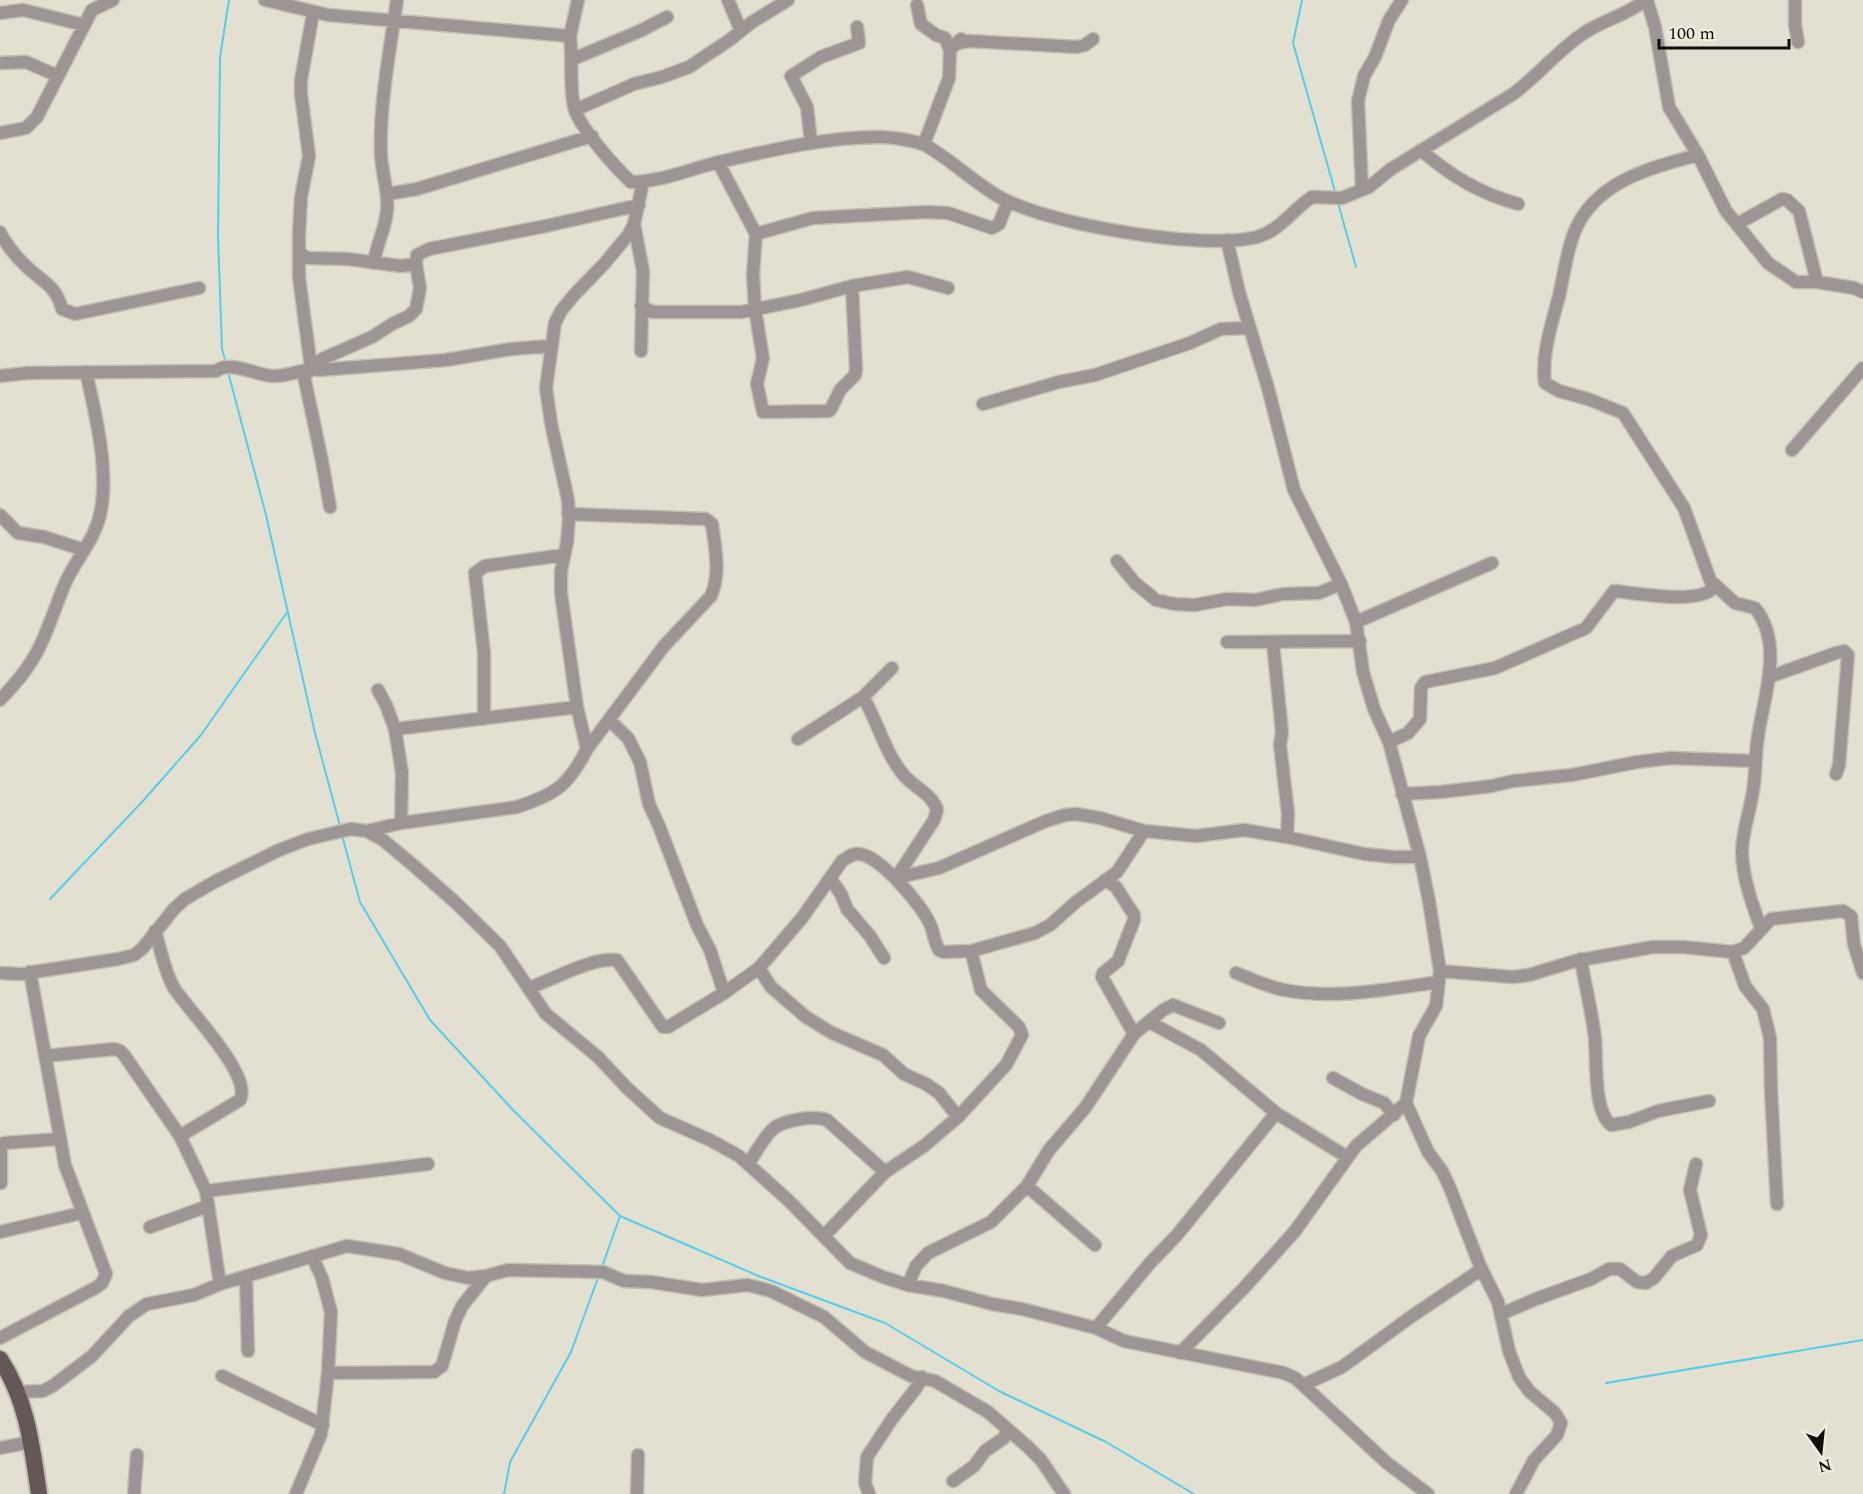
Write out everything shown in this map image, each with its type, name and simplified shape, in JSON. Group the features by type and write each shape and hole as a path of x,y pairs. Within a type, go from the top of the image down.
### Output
{"main road":[{"path":"0,1359 15,1386 31,1442 39,1494"}],"street":[{"path":"0,133 20,130 31,124 37,117 84,25 91,5 113,0"},
{"path":"265,0 313,13 570,36"},
{"path":"374,263 387,211 381,154 382,123 396,0"},
{"path":"578,0 570,36 573,59 571,87 575,110 580,122 631,182 643,182 718,162 812,142 882,137 924,144 995,195 1031,211 1110,230 1214,241 1256,237 1273,231 1312,197 1336,198 1362,190 1421,150 1528,84 1562,50 1586,31 1634,9 1646,0 1655,27 1669,107 1698,155 1726,211 1768,263 1796,282 1817,282 1854,288 1863,292"},
{"path":"728,0 741,31"},
{"path":"575,110 634,84 689,67 788,0"},
{"path":"1362,190 1358,101 1364,76 1375,57 1389,20 1402,0"},
{"path":"1795,0 1798,42"},
{"path":"917,5 921,24 936,35 945,38 950,50 949,78 924,144"},
{"path":"0,13 23,10 84,25"},
{"path":"311,368 299,277 301,197 309,156 306,124 302,110 301,80 313,13"},
{"path":"573,59 667,17"},
{"path":"812,142 807,107 791,76 822,57 858,43 857,27"},
{"path":"950,50 961,39 959,43 969,41 1077,47 1093,39"},
{"path":"0,63 26,62 58,76"},
{"path":"387,194 417,189 592,136"},
{"path":"1421,150 1457,179 1500,199 1518,204"},
{"path":"1698,155 1634,174 1598,197 1584,213 1574,232 1568,253 1549,335 1544,374 1545,383 1559,391 1588,399 1623,413 1684,508 1713,583 1735,603 1755,608 1760,614 1768,635 1769,677 1755,761 1753,792 1743,829 1742,855 1745,882 1761,928"},
{"path":"718,162 756,234 753,274 755,309 763,357 757,384 763,412 829,411 834,406 840,390 855,375 856,369 852,286"},
{"path":"587,749 577,707 561,593 568,500 546,388 555,323 561,311 629,234 634,224 643,182"},
{"path":"1737,225 1782,199 1787,200 1798,211 1817,282"},
{"path":"756,234 813,218 926,212 948,213 992,228 999,224 1008,201"},
{"path":"330,507 304,376 322,359 372,337 409,316 416,309 420,288 416,264 417,255 429,249 639,205"},
{"path":"634,224 644,271 641,351"},
{"path":"0,232 27,267 51,287 59,298 62,309 75,314 199,288"},
{"path":"1180,1353 1244,1288 1295,1231 1356,1146 1394,1115 1406,1102 1419,1036 1436,1006 1440,977 1430,901 1420,857 1389,742 1374,709 1363,672 1356,622 1341,584 1294,490 1227,240"},
{"path":"300,253 307,258 348,259 401,266 416,264"},
{"path":"641,306 653,312 741,312 801,300 852,286 908,277 948,288"},
{"path":"983,404 1059,382 1095,375 1190,343 1221,328 1249,328"},
{"path":"0,376 28,373 234,368 274,376 294,374 311,368 319,370 436,361 511,349 551,346"},
{"path":"1792,450 1863,368"},
{"path":"0,700 30,664 58,605 64,585 96,529 103,482 102,448 86,372"},
{"path":"0,973 30,972 134,955 142,949 155,931 185,899 216,881 308,839 342,831 367,831 401,823 506,809 532,802 554,792 576,770 587,749 664,646 704,606 714,589 717,568 712,524 706,519 568,514"},
{"path":"0,515 18,533 44,537 84,550"},
{"path":"484,719 483,653 475,573 485,566 564,555"},
{"path":"1117,561 1135,583 1156,600 1174,604 1195,605 1227,599 1255,600 1283,594 1319,593 1341,584"},
{"path":"1356,622 1492,563"},
{"path":"1389,742 1408,733 1420,719 1421,688 1425,682 1495,669 1586,628 1614,591 1692,597 1710,592 1713,583"},
{"path":"1227,642 1360,641"},
{"path":"1273,643 1282,732 1280,745 1288,813 1287,837"},
{"path":"1769,677 1836,653 1844,651 1848,655 1839,765 1836,774"},
{"path":"798,739 863,697 892,668"},
{"path":"378,690 395,729 402,773 401,823"},
{"path":"863,697 903,776 932,801 937,810 934,820 896,878"},
{"path":"395,729 577,707"},
{"path":"609,720 628,738 640,762 649,804 697,925 710,950 724,993"},
{"path":"1402,794 1492,786 1671,758 1755,761"},
{"path":"896,878 939,868 1046,821 1076,814 1100,818 1144,831 1196,836 1244,830 1364,854 1420,857"},
{"path":"367,831 383,840 455,902 500,946 546,1014 586,1046 660,1118 724,1147 748,1164 850,1263 908,1285 944,1291 1096,1328 1124,1341 1284,1372 1303,1385 1387,1463 1426,1493"},
{"path":"528,988 588,965 618,960 663,1027 668,1027 724,993 759,968 802,918 842,861 851,855 858,854 868,856 896,878 917,902 930,924 939,950 944,952 971,951 1035,933 1050,925 1117,872 1144,831"},
{"path":"830,878 841,894 847,909 870,936 884,958"},
{"path":"1105,880 1116,887 1134,915 1118,961 1103,973 1102,977 1134,1034"},
{"path":"1236,973 1282,990 1308,994 1344,994 1440,977 1513,976 1540,973 1581,959 1653,947 1683,947 1733,952 1744,948 1761,928 1777,917 1863,912"},
{"path":"1849,914 1852,920 1854,945 1863,973"},
{"path":"155,931 173,986 228,1059 242,1086 240,1100 180,1136"},
{"path":"824,1236 885,1172 924,1146 958,1117 1006,1065 1022,1035 1019,1027 981,990 971,951"},
{"path":"1733,952 1745,986 1763,1009 1770,1038 1778,1204"},
{"path":"1581,959 1595,1038 1597,1089 1606,1121 1611,1125 1629,1122 1658,1111 1708,1101"},
{"path":"759,968 771,987 806,1017 832,1033 883,1055 904,1074 939,1093 958,1117"},
{"path":"0,1338 102,1283 106,1274 65,1165 30,972"},
{"path":"908,1285 916,1266 928,1253 991,1221 1027,1186 1049,1150 1085,1108 1134,1034 1163,1010 1173,1005 1219,1023"},
{"path":"1149,1022 1201,1050 1276,1113 1347,1157"},
{"path":"45,1056 114,1049 120,1051 180,1136 206,1191 220,1284"},
{"path":"1333,1078 1384,1103 1394,1115"},
{"path":"1406,1102 1428,1152 1442,1171 1450,1188 1502,1314 1509,1351 1519,1377 1529,1391 1555,1413 1562,1423 1557,1435 1534,1461 1516,1494"},
{"path":"1096,1328 1150,1263 1184,1227 1276,1113"},
{"path":"748,1164 773,1129 782,1124 820,1117 827,1120 885,1172"},
{"path":"1,1183 1,1145 60,1139"},
{"path":"206,1191 428,1164"},
{"path":"1502,1314 1591,1279 1609,1269 1620,1269 1637,1282 1646,1283 1654,1278 1672,1256 1697,1245 1701,1235 1690,1190 1696,1164"},
{"path":"1027,1186 1095,1245"},
{"path":"150,1227 208,1206"},
{"path":"0,1232 82,1213"},
{"path":"15,1386 43,1391 54,1385 92,1356 114,1330 139,1308 160,1300 194,1295 220,1284 347,1246 399,1254 445,1273 468,1278 508,1270 603,1272 624,1281 651,1282 702,1290 726,1286 757,1287 824,1317 865,1352 905,1373 934,1381 988,1412 1041,1460 1062,1494"},
{"path":"296,1494 323,1425 328,1372 331,1312 322,1278 312,1256"},
{"path":"1303,1385 1342,1367 1482,1269"},
{"path":"246,1276 248,1351"},
{"path":"328,1372 434,1372 438,1370 442,1366 455,1321 462,1306 486,1276"},
{"path":"222,1376 323,1425"},
{"path":"869,1494 865,1483 867,1457 922,1377"},
{"path":"953,1480 974,1466 985,1451 1004,1437 1007,1430"},
{"path":"0,1448 31,1442"},
{"path":"134,1494 137,1455"},
{"path":"637,1494 638,1455"}],"waterway":[{"path":"226,363 222,349 218,237 220,57 229,0"},
{"path":"1302,0 1293,43 1336,195"},
{"path":"1338,203 1356,267"},
{"path":"228,372 266,515 315,733 340,826"},
{"path":"50,899 142,802 201,735 288,611"},
{"path":"342,835 360,902 430,1020 512,1109 620,1216 761,1277 885,1323 999,1391 1106,1442 1194,1494"},
{"path":"602,1267 620,1216"},
{"path":"504,1494 510,1462 571,1352 599,1275"},
{"path":"1606,1383 1863,1340"}]}
